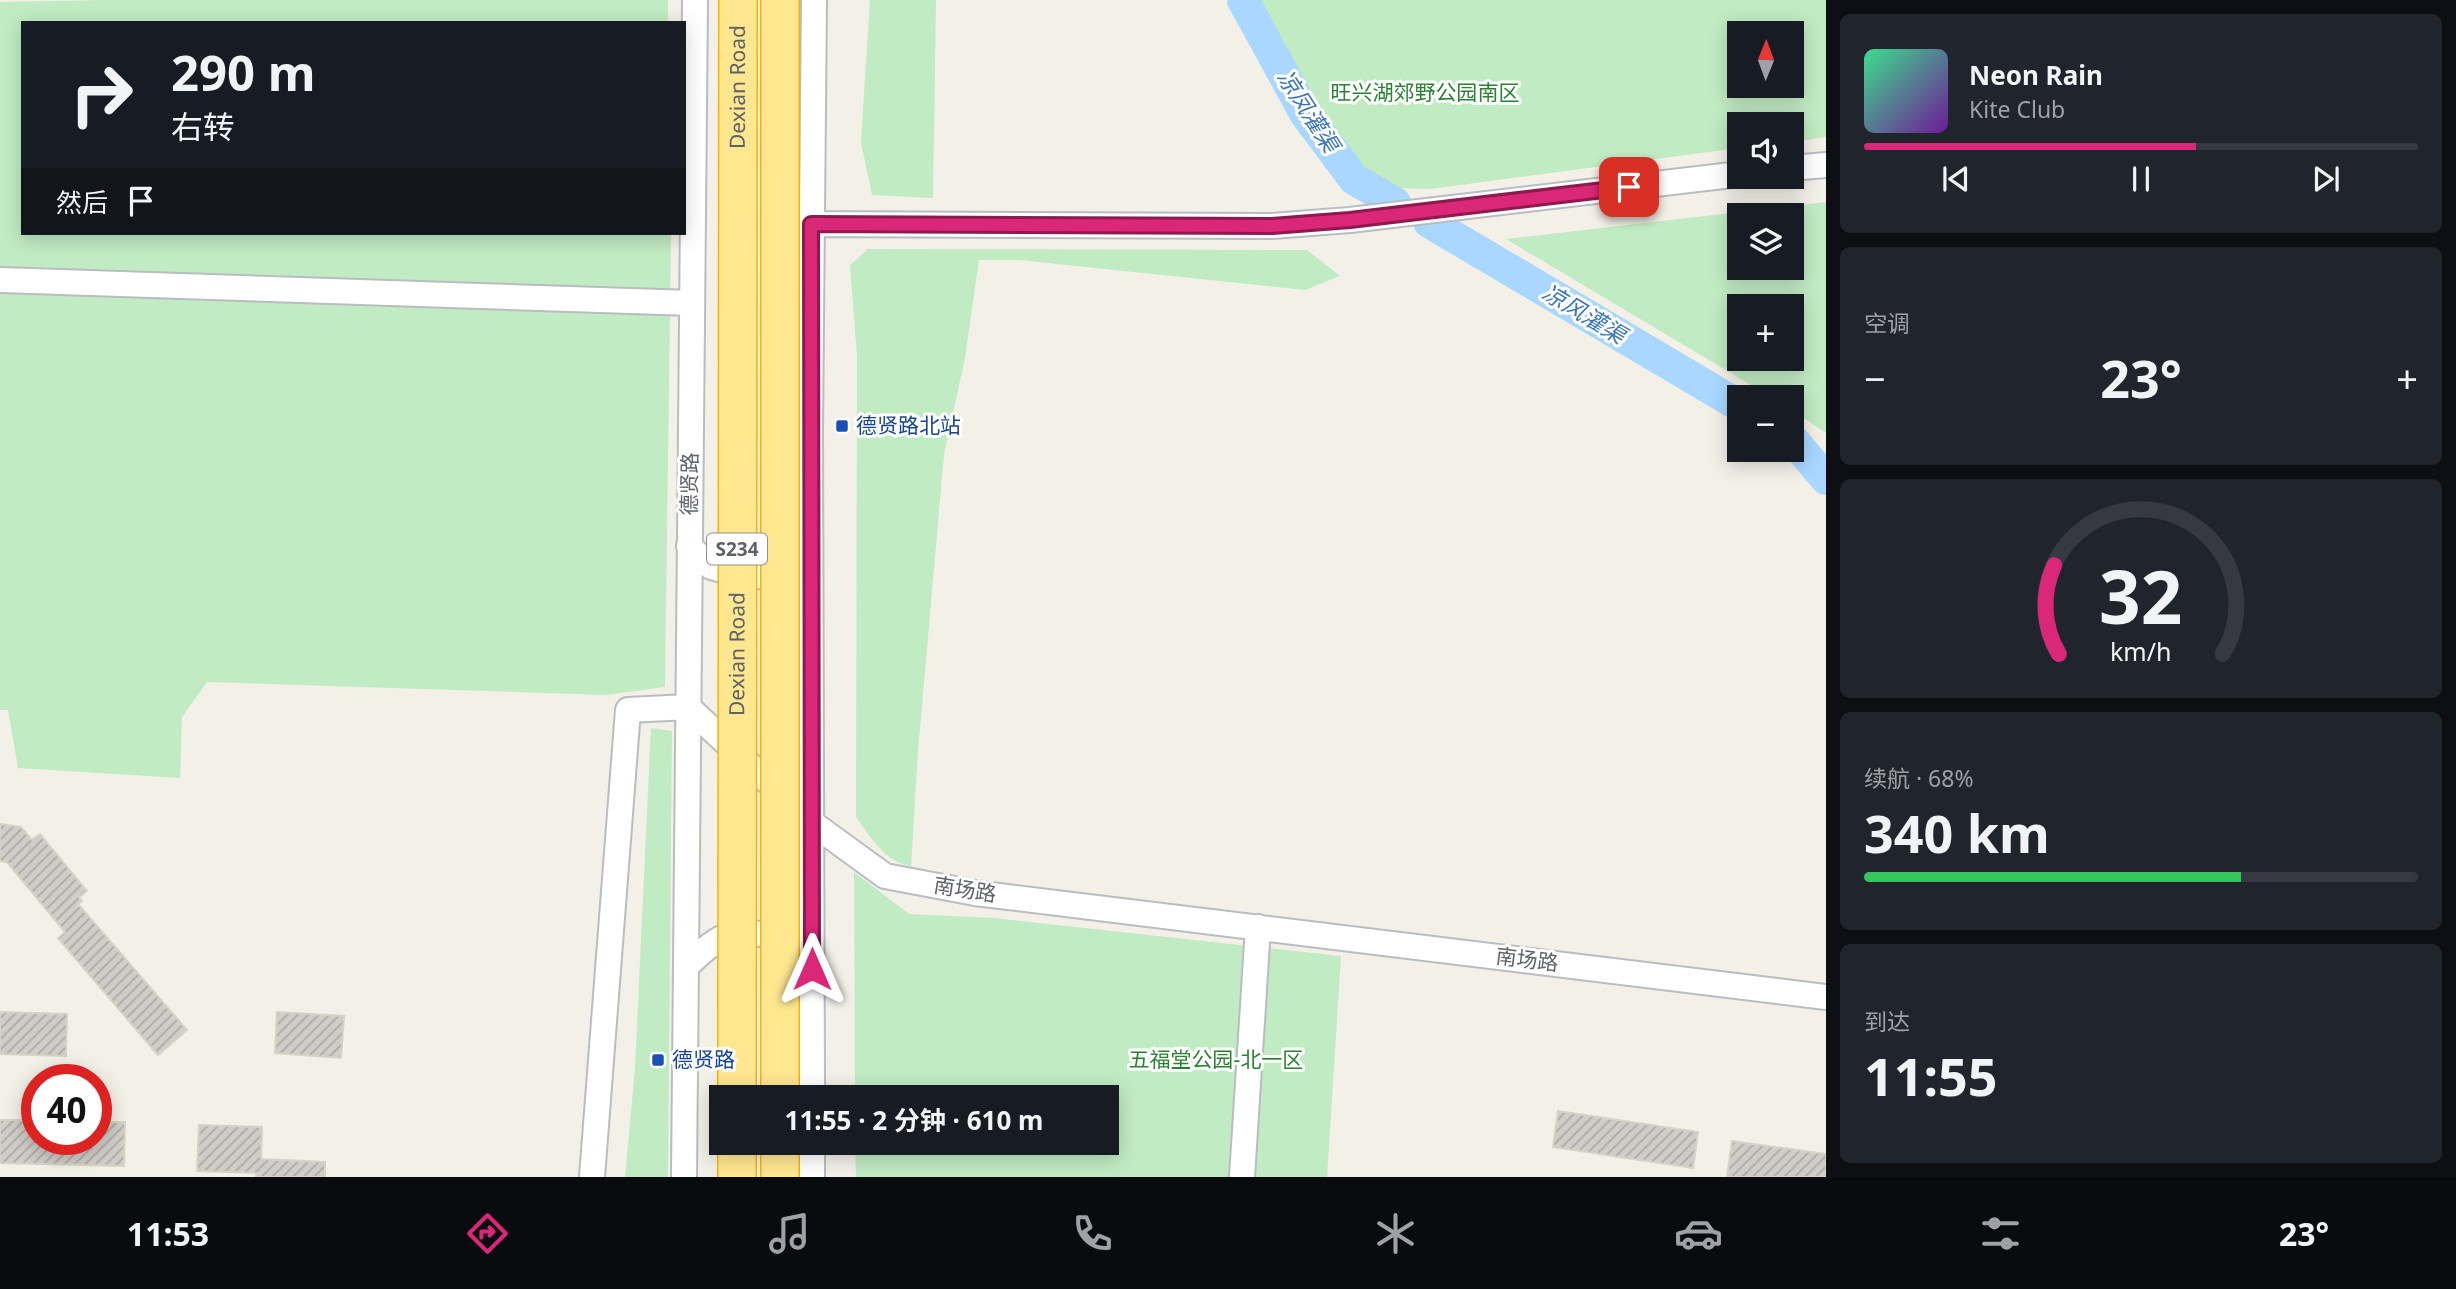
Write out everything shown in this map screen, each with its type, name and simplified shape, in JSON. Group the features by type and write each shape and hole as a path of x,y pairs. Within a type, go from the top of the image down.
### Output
{"highway":[{"name":"Dexian Road","path":"737,1085 738,0"},
{"name":"Dexian Road","path":"780,0 780,1085"},
{"path":"737,1155 737,1177"},
{"path":"780,1155 780,1177"}],"street":[{"name":"德贤路","path":"684,1177 695,0"},
{"path":"812,1085 811,224 814,0"},
{"path":"1804,167 1826,164"},
{"path":"811,224 1272,226 1350,220 1727,176"},
{"path":"0,280 692,303"},
{"path":"689,546 711,567 748,577 787,574 811,554"},
{"path":"592,1177 628,710 688,707"},
{"name":"南场路","path":"688,707 812,822 885,876 975,893 1826,997"},
{"path":"1242,1177 1258,927"},
{"path":"686,967 708,945 731,933 763,933 791,945 812,969"},
{"path":"812,1155 812,1177"}],"green space":[{"path":"668,0 668,21 21,21 21,235 671,235 665,687 606,695 207,682 182,717 180,778 18,768 8,710 0,710 0,2"},
{"path":"870,0 936,0 933,198 872,195 861,142"},
{"name":"旺兴湖郊野公园南区","path":"1260,0 1826,0 1826,137 1804,140 1804,112 1727,112 1727,150 1430,189 1393,188 1361,172 1342,145"},
{"path":"1826,202 1826,433 1804,418 1804,385 1751,385 1727,371 1804,371 1804,294 1727,294 1727,371 1506,239 1727,213 1727,280 1804,280 1804,205"},
{"path":"868,249 1307,250 1340,276 1305,290 1019,260 979,260 965,358 944,454 918,751 911,866 886,854 856,817 857,356 850,265"},
{"path":"651,728 672,731 668,1177 625,1177 635,1068"},
{"name":"五福堂公园-北一区","path":"854,872 909,914 994,918 1341,956 1327,1177 856,1177 855,1155 1119,1155 1119,1085 855,1085"}],"building":[{"path":"0,824 21,827 32,840 40,834 87,891 79,897 82,901 78,904 187,1030 158,1055 58,938 65,932 7,862 0,861"},
{"path":"0,1012 67,1014 66,1056 0,1054"},
{"path":"277,1012 344,1016 341,1058 275,1053"},
{"path":"1558,1111 1698,1132 1693,1168 1553,1147"},
{"path":"0,1120 21,1120 21,1155 112,1155 112,1122 125,1122 124,1166 0,1163"},
{"path":"199,1125 262,1127 261,1159 325,1162 325,1177 256,1177 256,1173 197,1171"},
{"path":"1732,1141 1826,1154 1826,1177 1727,1177"}],"waterway":[{"name":"凉凤灌渠","path":"1243,0 1306,115 1354,179 1395,203"},
{"name":"凉风灌渠","path":"1429,222 1727,398"},
{"name":"凉风灌渠","path":"1804,453 1826,479"}],"place":[{"name":"德贤路北站","path":"842,426"},
{"name":"德贤路","path":"658,1060"}],"route":[{"path":"812,969 811,224 1272,226 1350,220 1629,187"}]}
